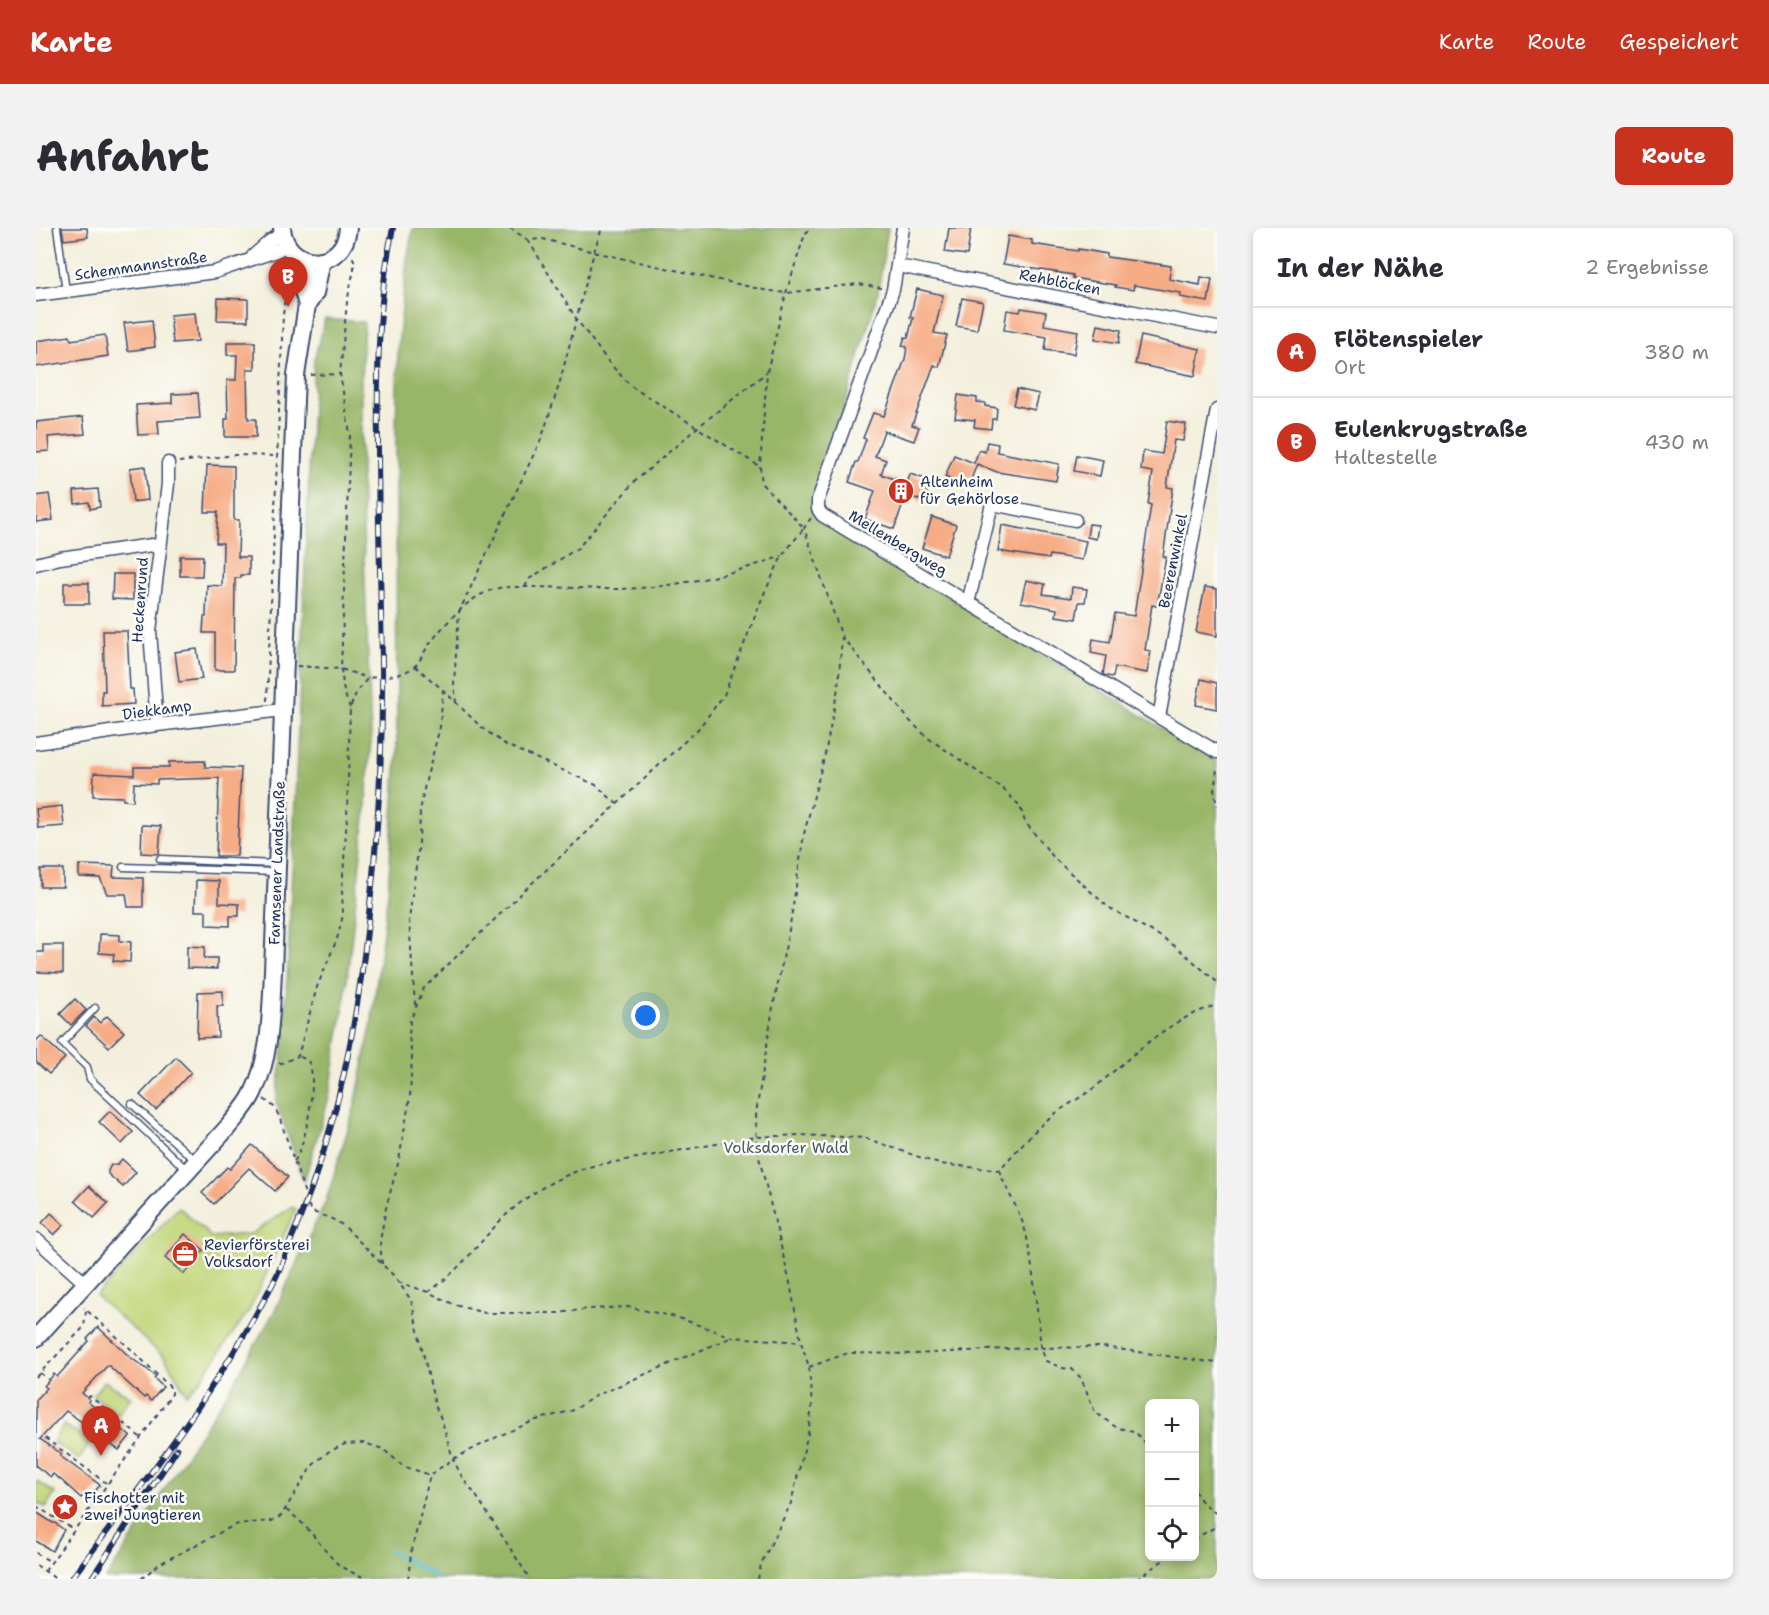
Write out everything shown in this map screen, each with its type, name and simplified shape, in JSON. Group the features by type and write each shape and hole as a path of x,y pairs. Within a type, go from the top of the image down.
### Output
{"main road":[{"path":"284,235 293,253 314,260 335,254 342,248 348,228"},
{"name":"Farmsener Landstraße","path":"36,1338 193,1167 243,1109 254,1092 264,1060 271,1008 277,868 275,711 284,666 296,375 307,304 303,291 314,260"}],"street":[{"name":"Mellenbergweg","path":"903,228 892,290 818,500 818,508 822,515 1217,752"},
{"name":"Schemmannstraße","path":"36,295 215,272 248,260 270,241 284,235"},
{"name":"Rehblöcken","path":"898,266 1217,328"},
{"name":"Beerenwinkel","path":"1159,717 1217,410"},
{"name":"Heckenrund","path":"157,725 150,631 168,484 168,463"},
{"path":"968,603 992,504 1075,520"},
{"name":"Heckenrund","path":"36,564 60,558 152,545 159,549"},
{"name":"Diekkamp","path":"36,743 275,711"},
{"path":"36,1239 86,1284"}],"lane":[{"path":"57,228 66,292"},
{"path":"160,859 277,868"},
{"path":"123,867 277,868"},
{"path":"95,1008 62,1043 87,1067 90,1078 193,1167"},
{"path":"132,1104 193,1167"}],"path":[{"path":"510,228 528,240 578,320 610,364 632,387 760,467"},
{"path":"456,703 454,683 459,612 542,437 578,320 602,228"},
{"path":"810,228 805,234 786,293 767,372 760,438 760,467 762,484 804,528 842,637 910,721 928,738 1012,797 1020,806 1025,822 1055,859 1089,891 1108,907 1179,949 1217,982"},
{"path":"528,240 543,239 720,281 786,293 858,284 892,290"},
{"path":"350,254 354,260 354,269 347,302 340,374 350,434 341,669 344,692 350,708"},
{"path":"275,711 277,456 283,315 288,273"},
{"path":"525,587 529,579 578,548 633,483 767,372"},
{"path":"296,375 340,374"},
{"path":"168,463 235,454 277,456"},
{"path":"382,1264 380,1241 399,1160 410,1097 412,1057 409,1037 410,1021 424,988 528,886 698,729 724,695 763,596 782,556 804,528"},
{"path":"284,666 341,669 368,678 396,675 415,666 428,645 459,612 475,598 489,591 505,587 652,588 695,581 782,556"},
{"path":"758,1579 761,1564 791,1503 812,1407 809,1367 801,1342 790,1283 760,1161 756,1137 756,1113 804,834 825,754 838,688 842,637"},
{"path":"415,666 481,727 506,745 596,785 617,804"},
{"path":"264,1060 282,1064 298,1056 317,987 337,939 344,915 342,891 350,708 357,691 368,678"},
{"path":"415,1007 410,920 419,843 420,811 427,773 440,727 443,690"},
{"path":"1217,770 1214,790 1217,806"},
{"path":"999,1170 1047,1120 1098,1085 1167,1028 1195,1011 1217,1005"},
{"path":"294,1161 302,1147 313,1093 312,1074 308,1061 298,1056"},
{"path":"254,1092 274,1107 310,1209 344,1226 382,1264 411,1300 435,1405 453,1459 530,1579"},
{"path":"429,1292 447,1280 471,1256 499,1222 552,1181 597,1165 756,1137 800,1135 865,1138 939,1164 999,1170"},
{"path":"999,1170 1027,1236 1041,1348 1046,1361 1062,1368 1072,1369 1081,1378 1095,1412 1117,1428 1134,1431 1145,1443"},
{"path":"398,1282 429,1292 455,1305 485,1313 558,1313 628,1307 676,1317 732,1336 801,1342"},
{"path":"45,1571 171,1394 172,1389 73,1298"},
{"path":"36,1377 84,1327 86,1311"},
{"path":"408,1579 411,1553 430,1475 453,1459 501,1435 536,1420 574,1410 603,1393 732,1336"},
{"path":"809,1367 848,1353 915,1354 1103,1347 1217,1363"},
{"path":"40,1373 49,1380"},
{"path":"88,1398 90,1396 140,1437"},
{"path":"45,1438 106,1483"},
{"path":"141,1579 159,1564 238,1524 272,1521 281,1516 312,1466 328,1452 345,1444 364,1443 383,1449 403,1466 430,1475"},
{"path":"1199,1498 1217,1514"},
{"path":"36,1506 73,1529"},
{"path":"286,1510 297,1517 340,1565 368,1579"},
{"path":"1199,1536 1217,1526"},
{"path":"36,1553 51,1562"},
{"path":"1137,1579 1163,1561"},
{"path":"36,1564 56,1579"}],"green space":[{"name":"Volksdorfer Wald","path":"413,228 888,228 878,292 813,513 1217,762 1217,1579 106,1579 233,1384 275,1310 326,1201 355,1106 371,1027 388,892 397,756 398,348 407,259"},
{"path":"325,319 364,322 361,382 361,478 371,736 365,818 345,998 329,1097 304,1181 276,1102 282,1061 287,984 314,360"},
{"path":"179,1207 211,1237 251,1234 292,1207 296,1209 250,1309 199,1382 187,1394 165,1358 96,1296"},
{"path":"104,1381 131,1397 117,1415 93,1395"},
{"path":"64,1425 91,1441 79,1460 53,1442"},
{"path":"36,1481 55,1493 46,1508 36,1502"}],"building":[{"path":"62,228 87,228 88,237 64,240"},
{"path":"949,228 971,228 967,255 945,252"},
{"path":"1008,236 1032,240 1032,244 1078,251 1078,249 1107,254 1107,257 1171,266 1169,279 1200,285 1201,277 1212,279 1208,302 1180,297 1181,293 1134,285 1133,290 1073,278 1073,275 1003,264"},
{"path":"917,289 943,295 934,333 947,335 939,367 934,365 912,425 919,427 914,441 884,431 875,456 886,460 881,474 907,484 910,474 931,481 924,501 906,495 894,529 865,519 875,491 849,482 866,439 863,438 873,413 884,416 905,359 907,347 902,346 905,337 908,338 913,318 910,317"},
{"path":"218,298 248,299 248,321 217,320"},
{"path":"962,298 983,302 977,330 956,326"},
{"path":"1021,308 1046,312 1044,325 1078,331 1074,354 1045,350 1047,337 1004,330 1007,310 1020,312"},
{"path":"195,313 198,341 173,343 170,315"},
{"path":"152,320 155,347 128,351 124,323"},
{"path":"1098,325 1121,330 1119,343 1095,339"},
{"path":"105,335 108,356 36,367 36,341 70,336 71,340"},
{"path":"1141,336 1200,349 1195,376 1135,364"},
{"path":"227,342 255,342 255,369 247,369 248,419 256,419 256,437 225,437 225,419 228,419 227,380 236,380 237,355 227,355"},
{"path":"1017,389 1039,394 1035,410 1013,405"},
{"path":"198,393 200,418 158,421 159,434 138,435 136,405 172,403 172,394"},
{"path":"958,395 977,398 977,402 985,403 985,406 997,408 996,419 992,419 991,429 974,427 975,420 955,418"},
{"path":"83,417 85,434 48,437 49,451 36,452 36,422"},
{"path":"1167,421 1186,424 1183,441 1174,440 1167,487 1173,488 1163,557 1166,557 1157,606 1152,605 1145,650 1151,651 1147,673 1115,667 1113,677 1106,676 1103,674 1106,656 1091,653 1093,639 1110,642 1115,613 1134,616 1151,505 1148,504 1153,472 1141,470 1143,451 1162,454"},
{"path":"987,442 998,444 997,452 1059,464 1056,481 997,472 977,464 968,487 945,477 954,455 974,463 979,450 985,452"},
{"path":"1077,455 1103,460 1100,476 1074,471"},
{"path":"207,465 234,466 234,520 239,520 238,557 249,557 249,575 235,578 234,670 215,670 215,633 203,633 207,585 222,586 223,543 216,543 218,512 205,512"},
{"path":"145,466 148,500 133,502 130,468"},
{"path":"98,489 100,507 90,509 89,502 75,504 74,491"},
{"path":"49,494 53,520 36,522 36,496"},
{"path":"932,517 956,525 946,556 922,548"},
{"path":"1089,524 1098,525 1096,539 1087,537"},
{"path":"1002,525 1086,541 1082,560 1050,555 1049,559 998,551"},
{"path":"180,556 203,556 202,576 180,576"},
{"path":"113,574 133,574 133,600 112,599"},
{"path":"1026,580 1045,584 1043,594 1071,598 1072,587 1087,589 1085,602 1079,602 1076,619 1056,616 1057,609 1021,602"},
{"path":"64,583 89,583 89,604 64,604"},
{"path":"1205,587 1217,589 1217,636 1196,632"},
{"path":"103,631 127,631 130,689 133,689 134,704 102,706 102,691 105,691"},
{"path":"197,649 202,679 179,682 175,652"},
{"path":"1201,679 1217,683 1217,709 1196,705"},
{"path":"205,761 205,767 241,768 237,856 216,856 219,778 157,780 157,784 134,783 133,801 123,800 123,797 93,796 94,773 134,775 134,767 169,767 169,762"},
{"path":"62,806 64,826 38,828 36,809"},
{"path":"142,825 161,826 159,854 141,853"},
{"path":"79,865 114,866 113,877 143,878 143,907 128,907 126,894 107,894 100,878 79,877"},
{"path":"41,869 63,869 63,887 41,887"},
{"path":"196,880 219,881 219,903 239,904 239,916 230,916 230,926 206,925 206,911 195,911"},
{"path":"100,934 120,935 120,941 131,942 130,962 113,961 114,954 99,953"},
{"path":"43,945 63,945 63,973 36,972 36,952 43,952"},
{"path":"187,946 205,947 204,958 217,958 217,969 187,968"},
{"path":"223,991 223,1006 217,1006 218,1037 197,1038 198,992"},
{"path":"75,999 86,1010 71,1025 60,1014"},
{"path":"107,1016 124,1032 109,1047 86,1026 94,1017 100,1023"},
{"path":"41,1036 65,1058 49,1074 36,1062 36,1041"},
{"path":"176,1057 191,1072 156,1110 140,1095"},
{"path":"110,1111 133,1132 122,1144 99,1122"},
{"path":"252,1145 288,1177 275,1191 249,1168 214,1204 202,1193 227,1167 230,1169"},
{"path":"122,1159 136,1172 123,1187 108,1174 111,1165 117,1165"},
{"path":"89,1186 108,1203 94,1218 75,1201"},
{"path":"51,1213 64,1225 54,1235 42,1223"},
{"name":"Revierförsterei Volksdorf","path":"185,1234 204,1250 184,1274 165,1258"},
{"path":"98,1327 130,1357 156,1376 154,1378 163,1387 151,1401 146,1396 144,1398 108,1365 82,1393 90,1400 88,1402 130,1436 119,1450 110,1444 108,1446 95,1435 96,1432 66,1411 40,1439 100,1485 88,1500 83,1496 81,1498 53,1474 51,1477 36,1466 36,1400 47,1388 44,1386 54,1374 57,1377 89,1341 87,1339"},
{"path":"36,1512 64,1530 52,1551 36,1541"}],"waterway":[{"path":"390,1551 435,1576"}],"railway":[{"path":"71,1579 152,1472 204,1398 251,1322 283,1261 312,1186 335,1113 358,1000 372,891 377,827 382,730 378,362 384,281 393,228"},
{"path":"91,1579 177,1449"}],"place":[{"name":"Eulenkrugstraße","path":"288,307"},
{"name":"Altenheim für Gehörlose","path":"901,491"},
{"name":"Revierförsterei Volksdorf","path":"185,1254"},
{"name":"Flötenspieler","path":"101,1456"},
{"name":"Fischotter mit zwei Jungtieren","path":"65,1507"}]}
